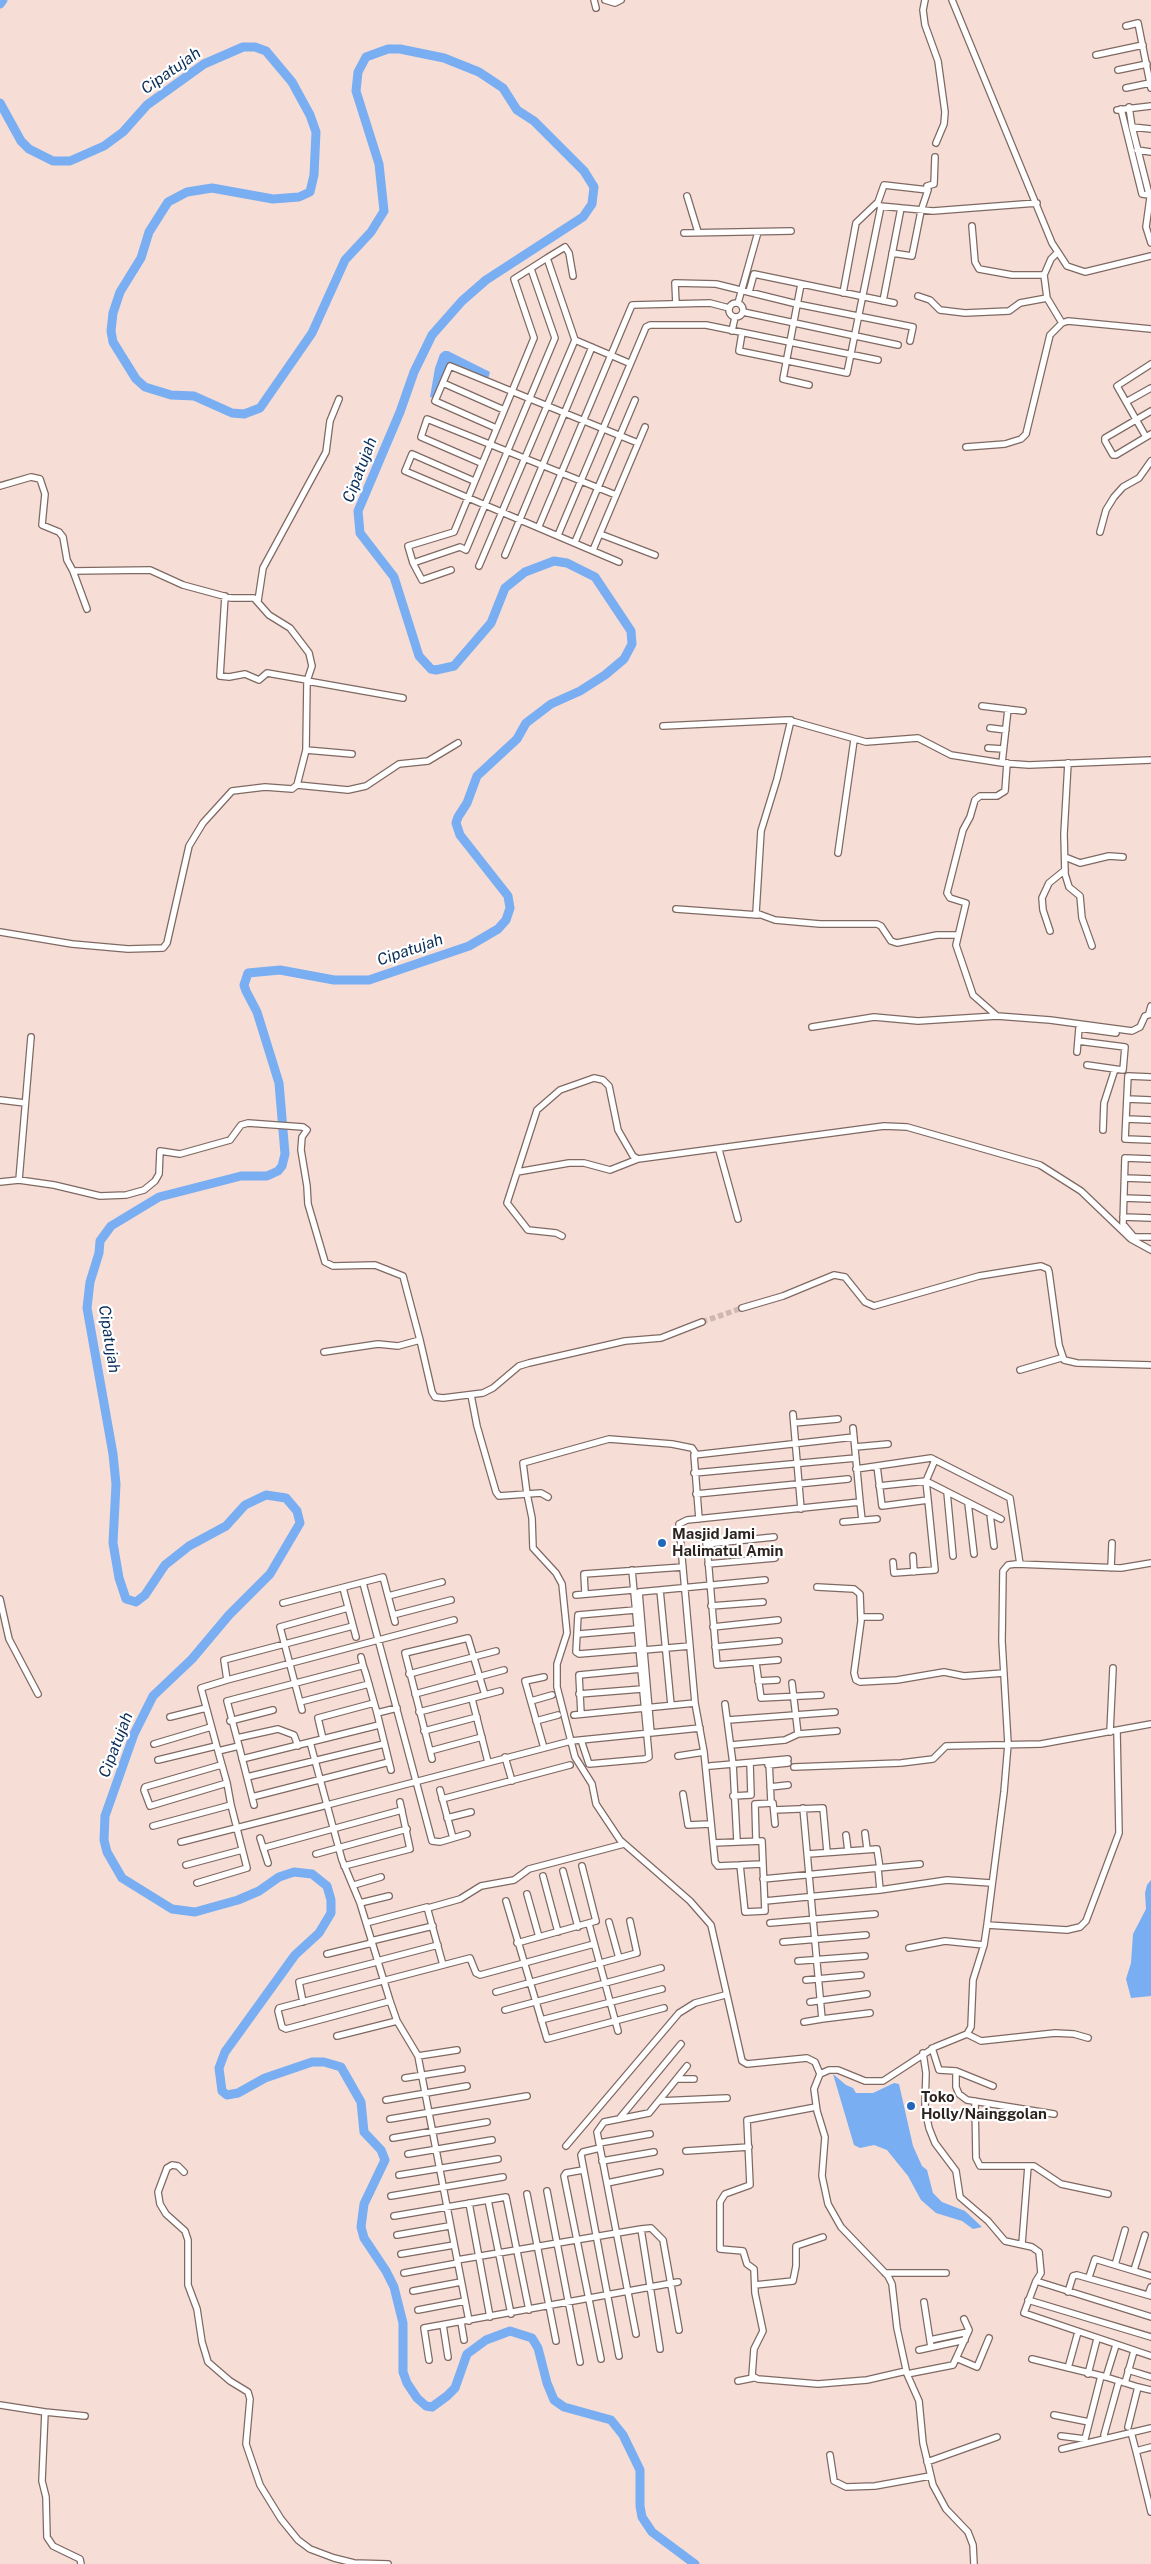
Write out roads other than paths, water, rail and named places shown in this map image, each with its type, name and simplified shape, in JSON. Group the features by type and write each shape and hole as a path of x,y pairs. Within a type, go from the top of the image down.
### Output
{"street":[{"path":"594,0 596,8"},
{"path":"605,0 615,3 621,0"},
{"path":"926,0 923,10 938,61 945,112 944,124 936,143"},
{"path":"952,0 1057,253 1067,266 1085,272 1151,256"},
{"path":"1126,26 1138,23 1151,88"},
{"path":"1096,55 1143,45"},
{"path":"1118,70 1147,64"},
{"path":"1126,88 1150,83"},
{"path":"1151,106 1119,109 1144,187 1150,197 1146,227 1151,243"},
{"path":"1130,107 1132,127 1144,175 1144,187"},
{"path":"1132,127 1151,129"},
{"path":"1137,150 1151,152"},
{"path":"892,253 912,256 921,211 928,190 927,186 934,184 935,156"},
{"path":"1144,175 1151,176"},
{"path":"742,333 739,351 847,373 863,297 878,205 884,185 928,190"},
{"path":"687,196 698,232"},
{"path":"843,294 856,223 878,205 921,211 1037,203"},
{"path":"883,301 901,208"},
{"path":"972,226 975,262 979,269 999,271 1012,275 1044,275"},
{"path":"684,233 791,231"},
{"path":"738,303 758,232"},
{"path":"451,570 422,580 413,563 408,546 454,532 534,338 514,279 565,247 569,253 573,276"},
{"path":"1057,253 1051,259 1044,275 1047,298 1062,322"},
{"path":"479,566 575,340 547,258"},
{"path":"413,563 460,547 466,550 555,338 531,269"},
{"path":"749,292 754,274 843,294 894,303"},
{"path":"676,304 676,283 716,284 797,304 913,327 910,341"},
{"path":"801,284 783,379 809,385"},
{"path":"918,296 930,300 940,310 965,314 1009,311 1020,303 1047,298"},
{"path":"539,526 632,305 710,303 729,308"},
{"path":"729,308 734,303 738,303"},
{"path":"738,303 742,306 743,312"},
{"path":"729,308 730,314 735,316"},
{"path":"735,316 743,312 898,345"},
{"path":"732,331 735,316"},
{"path":"966,448 1005,444 1021,439 1026,434 1050,335 1062,322 1068,320 1151,329"},
{"path":"558,535 643,331 650,325 706,325 878,360"},
{"path":"575,340 629,363"},
{"path":"505,555 592,347"},
{"path":"1151,364 1117,384 1136,420 1149,435 1112,455 1105,438 1136,420 1151,411"},
{"path":"496,428 435,401 450,366 638,443"},
{"path":"443,383 504,410"},
{"path":"1126,402 1151,388"},
{"path":"258,601 263,568 318,470 326,452 330,421 339,399"},
{"path":"575,542 634,400"},
{"path":"481,463 420,437 428,419 616,495"},
{"path":"593,550 645,427"},
{"path":"474,481 412,454 405,471 539,526 619,562"},
{"path":"1100,532 1106,510 1114,497 1123,488 1139,478 1151,461"},
{"path":"0,486 31,477 41,480 45,494 42,525 59,532 63,536 67,560 87,609"},
{"path":"600,534 655,555"},
{"path":"0,932 72,944 128,949 162,949 167,943 189,846 203,823 232,791 264,787 292,789 297,785 306,750 307,680 312,666 309,653 290,628 269,615 258,601 252,597 234,599 183,585 153,570 73,571"},
{"path":"225,596 220,676 229,678 245,674 259,680 267,673 403,698"},
{"path":"982,706 1023,711"},
{"path":"997,1016 973,995 956,945 966,903 950,898 947,893 963,830 978,796 997,796 1005,791 1004,749 1008,710"},
{"path":"758,916 754,909 761,831 777,779 791,720"},
{"path":"663,726 791,720 854,740 874,742 918,738 951,755 1005,763 1028,765 1151,760"},
{"path":"990,728 1006,730"},
{"path":"838,853 854,740"},
{"path":"297,785 348,790 366,786 399,764 428,761 458,743"},
{"path":"988,748 1004,749"},
{"path":"306,750 352,754"},
{"path":"1068,763 1065,870 1069,887 1080,896 1082,918 1092,946"},
{"path":"1065,857 1080,863 1109,856 1123,857"},
{"path":"1050,931 1043,910 1042,898 1049,883 1065,870"},
{"path":"676,909 758,916 775,920 820,924 877,924 884,930 891,941 897,943 937,935 957,935"},
{"path":"812,1027 874,1017 918,1021 997,1016 1050,1020 1132,1031 1140,1028 1145,1016 1150,1014 1151,1006"},
{"path":"1076,1052 1079,1028 1127,1034"},
{"path":"19,1180 31,1037"},
{"path":"1078,1041 1126,1047 1123,1070"},
{"path":"1087,1065 1123,1070 1128,1076 1126,1139 1151,1140"},
{"path":"1103,1130 1104,1102 1115,1069"},
{"path":"1128,1076 1151,1077"},
{"path":"562,1236 556,1233 532,1231 508,1206 537,1110 560,1090 594,1078 603,1080 609,1086 618,1130 633,1156 638,1160"},
{"path":"1127,1099 1151,1100"},
{"path":"0,1100 25,1103"},
{"path":"1126,1119 1151,1120"},
{"path":"0,1182 19,1180 54,1185 100,1196 126,1195 144,1190 155,1181 158,1175 160,1151 176,1154 231,1139 242,1124 259,1122 300,1126 307,1130 302,1137 301,1150 310,1213 325,1262 333,1266 374,1265 403,1276 433,1395 440,1398 471,1395 492,1388 512,1371 529,1363 625,1341 661,1338 702,1322"},
{"path":"517,1172 569,1163 584,1163 610,1170 638,1160 884,1126 907,1127 1040,1165 1081,1192 1131,1239 1151,1250"},
{"path":"719,1150 738,1219"},
{"path":"1151,1159 1125,1158 1123,1217 1123,1224 1134,1237 1151,1238"},
{"path":"1125,1178 1151,1179"},
{"path":"1124,1198 1151,1198"},
{"path":"1123,1217 1151,1218"},
{"path":"742,1308 764,1300 784,1296 834,1275 845,1277 866,1302 874,1306 979,1276 1044,1267 1049,1272 1061,1358"},
{"path":"324,1352 378,1344 398,1346 420,1340"},
{"path":"1020,1370 1061,1358 1069,1363 1151,1365"},
{"path":"471,1395 477,1426 496,1492 499,1496 542,1494 548,1497"},
{"path":"793,1414 801,1509"},
{"path":"794,1423 838,1419"},
{"path":"853,1428 862,1520"},
{"path":"696,1454 854,1437"},
{"path":"696,1454 692,1448 672,1444 609,1439 523,1463 532,1518 533,1548 556,1573 562,1584 567,1633 556,1664 556,1678 571,1741 576,1757 592,1784 596,1804 624,1844 690,1901 711,1924 741,2059 744,2063 807,2058 815,2062 820,2074 814,2089 816,2107 826,2137 822,2176 828,2204 841,2226 885,2272 892,2284 897,2328 906,2373 919,2401 930,2476 937,2494 971,2538 974,2564"},
{"path":"855,1447 888,1444"},
{"path":"696,1454 694,1456 694,1473 699,1519"},
{"path":"694,1473 856,1458"},
{"path":"856,1469 931,1458 1010,1498 1020,1564"},
{"path":"893,1562 894,1573 935,1570 926,1481 935,1460"},
{"path":"877,1466 882,1506 928,1500"},
{"path":"696,1494 848,1480"},
{"path":"879,1486 926,1481 1000,1519"},
{"path":"947,1492 953,1556"},
{"path":"762,1864 716,1865 712,1843 704,1752 695,1703 679,1524 682,1521 860,1502"},
{"path":"968,1503 974,1554"},
{"path":"990,1514 994,1546"},
{"path":"843,1522 877,1519"},
{"path":"706,1534 715,1647 720,1666 778,1660"},
{"path":"706,1544 774,1537"},
{"path":"1111,1568 1112,1543"},
{"path":"1012,1564 1016,1545"},
{"path":"913,1556 914,1572"},
{"path":"708,1564 775,1558"},
{"path":"820,2074 833,2069 858,2080 876,2082 888,2078 932,2048 967,2034 972,2022 972,1980 984,1945 1004,1792 1008,1744 1004,1673 1003,1571 1012,1564 1128,1568 1151,1563"},
{"path":"585,1593 584,1574 683,1567"},
{"path":"634,1570 633,1590 641,1650 642,1689 646,1708"},
{"path":"284,1604 383,1578 395,1622"},
{"path":"581,1740 589,1764 645,1760 649,1757 649,1733 641,1650 638,1592 765,1580"},
{"path":"363,1582 432,1842 467,1834"},
{"path":"388,1596 442,1582"},
{"path":"817,1587 858,1590 861,1601 861,1617 854,1673 856,1680 860,1682 896,1680 944,1672 964,1676 1004,1673"},
{"path":"343,1588 356,1637"},
{"path":"576,1594 633,1590"},
{"path":"660,1590 671,1705"},
{"path":"0,1598 10,1639 38,1694"},
{"path":"394,1615 451,1600"},
{"path":"711,1606 762,1602"},
{"path":"302,1710 284,1645 281,1625 348,1608"},
{"path":"635,1610 579,1614 579,1634 576,1638 578,1654 690,1646"},
{"path":"861,1617 880,1617"},
{"path":"197,1883 246,1870 201,1687 454,1620"},
{"path":"713,1627 778,1620"},
{"path":"228,1680 224,1660 353,1626"},
{"path":"579,1634 637,1629"},
{"path":"432,1759 404,1655 467,1638 475,1656 485,1695"},
{"path":"715,1647 779,1641"},
{"path":"409,1674 496,1651"},
{"path":"361,1658 391,1770"},
{"path":"756,1663 761,1698 821,1694"},
{"path":"254,1805 225,1699 363,1665"},
{"path":"987,1925 1067,1930 1080,1926 1086,1921 1119,1833 1113,1668"},
{"path":"582,1714 578,1678 582,1674 641,1669"},
{"path":"415,1694 504,1670"},
{"path":"544,1677 525,1681 544,1748"},
{"path":"758,1681 777,1680"},
{"path":"792,1683 798,1734"},
{"path":"300,1702 369,1684"},
{"path":"579,1694 642,1689"},
{"path":"419,1712 500,1691"},
{"path":"531,1701 552,1695"},
{"path":"472,1698 488,1762"},
{"path":"322,1740 318,1718 374,1703"},
{"path":"574,1715 695,1703"},
{"path":"725,1704 733,1764 733,1796 737,1841"},
{"path":"170,1717 206,1708"},
{"path":"377,1713 396,1708"},
{"path":"230,1721 273,1710"},
{"path":"728,1720 835,1712"},
{"path":"536,1721 558,1715"},
{"path":"424,1732 477,1718"},
{"path":"710,1766 750,1763 900,1763 933,1759 946,1746 1046,1743 1151,1724"},
{"path":"242,1759 379,1725"},
{"path":"154,1744 211,1727"},
{"path":"182,1842 571,1741 700,1728"},
{"path":"237,1738 280,1729 294,1735 298,1746"},
{"path":"731,1745 784,1740 798,1734 836,1731"},
{"path":"430,1751 482,1737"},
{"path":"310,1742 338,1848 344,1866 354,1885 390,2001 397,2021 418,2056 445,2207 469,2321"},
{"path":"247,1777 384,1744"},
{"path":"158,1760 238,1746"},
{"path":"678,1756 704,1752"},
{"path":"505,1757 512,1781"},
{"path":"252,1797 389,1762"},
{"path":"750,1763 756,1840"},
{"path":"769,1763 771,1802 774,1810 775,1824"},
{"path":"221,1765 145,1787 148,1805 226,1783"},
{"path":"442,1799 570,1765"},
{"path":"770,1787 788,1785"},
{"path":"440,1790 453,1838"},
{"path":"683,1794 688,1825 710,1824"},
{"path":"733,1796 751,1794"},
{"path":"344,1866 410,1850 411,1846 400,1802"},
{"path":"753,1806 755,1804 771,1802"},
{"path":"153,1826 231,1805"},
{"path":"803,1808 822,2019"},
{"path":"774,1810 823,1808 827,1852"},
{"path":"263,1848 402,1810"},
{"path":"447,1818 471,1812"},
{"path":"316,1854 407,1829"},
{"path":"865,1833 867,1849"},
{"path":"846,1835 848,1851"},
{"path":"260,1838 268,1862"},
{"path":"712,1843 756,1840 762,1843 765,1911 746,1912 740,1865"},
{"path":"366,1923 460,1900 480,1886 514,1880 528,1868 624,1844"},
{"path":"808,1854 878,1849 880,1890"},
{"path":"186,1865 242,1850"},
{"path":"764,1879 920,1864"},
{"path":"517,1942 589,1924 597,1920 582,1866"},
{"path":"563,1871 578,1927"},
{"path":"543,1876 558,1932"},
{"path":"354,1885 381,1877"},
{"path":"765,1901 880,1890 947,1880 991,1882"},
{"path":"527,1894 539,1937"},
{"path":"360,1903 388,1896"},
{"path":"506,1901 547,2039 664,2008"},
{"path":"428,1908 443,1965"},
{"path":"770,1923 875,1914"},
{"path":"496,1992 638,1952 630,1921"},
{"path":"609,1922 619,1958"},
{"path":"589,1924 618,2031"},
{"path":"327,1954 433,1926"},
{"path":"783,1942 866,1935"},
{"path":"909,1948 945,1941 984,1945"},
{"path":"390,2001 283,2029 278,2009 470,1958 479,1975 594,1944"},
{"path":"303,2002 299,1982 438,1945"},
{"path":"798,1960 865,1956"},
{"path":"505,2010 661,1968"},
{"path":"806,1980 861,1976"},
{"path":"540,2020 662,1989"},
{"path":"810,2002 867,1994"},
{"path":"566,2146 674,2017 695,2003 726,1995"},
{"path":"804,2022 870,2013"},
{"path":"337,2036 397,2021"},
{"path":"967,2034 981,2041 1055,2033 1067,2033 1088,2038"},
{"path":"619,2119 681,2044"},
{"path":"932,2048 938,2070 956,2071 993,2086"},
{"path":"418,2056 457,2050"},
{"path":"923,2054 926,2073 925,2108 929,2128 935,2143 956,2171 960,2197 988,2220 1005,2241 1032,2247 1040,2256 1041,2272 1024,2313 1151,2356"},
{"path":"636,2334 599,2146 598,2132 602,2124 647,2114 687,2066"},
{"path":"405,2078 462,2069"},
{"path":"956,2071 958,2094 967,2100 1054,2114"},
{"path":"677,2079 694,2079"},
{"path":"386,2100 467,2086"},
{"path":"390,2119 527,2096"},
{"path":"658,2101 727,2098"},
{"path":"975,2101 975,2138 978,2164 984,2167 999,2168 1028,2166 1039,2168 1060,2184 1108,2194"},
{"path":"753,2378 753,2352 763,2331 753,2267 747,2264 743,2251 721,2250 718,2241 721,2198 725,2194 750,2185 746,2122 750,2118 816,2107"},
{"path":"393,2138 486,2122"},
{"path":"619,2356 583,2170 582,2153 599,2146 650,2134"},
{"path":"408,2154 492,2140"},
{"path":"686,2150 749,2147"},
{"path":"602,2161 654,2152"},
{"path":"399,2175 498,2159"},
{"path":"184,2172 178,2166 172,2165 167,2168 160,2184 160,2204 166,2214 185,2231 188,2240 188,2285 197,2309 202,2342 208,2362 230,2381 248,2392 250,2398 246,2444 260,2485 281,2519 298,2540 310,2549 354,2563 388,2564"},
{"path":"1022,2244 1028,2166"},
{"path":"583,2170 566,2173 564,2176 601,2359"},
{"path":"606,2183 660,2172"},
{"path":"391,2196 503,2177"},
{"path":"547,2191 580,2362"},
{"path":"528,2194 556,2341"},
{"path":"394,2216 507,2198 529,2310"},
{"path":"488,2200 511,2314"},
{"path":"469,2203 490,2317"},
{"path":"397,2235 450,2226"},
{"path":"404,2273 479,2256 651,2228 663,2240 680,2330"},
{"path":"641,2229 660,2349"},
{"path":"1115,2265 1125,2230"},
{"path":"1134,2270 1145,2235"},
{"path":"755,2285 792,2281 796,2266 796,2246 823,2238"},
{"path":"401,2254 454,2245"},
{"path":"1089,2277 1095,2259 1151,2276"},
{"path":"885,2272 946,2273"},
{"path":"1068,2292 1074,2276 1089,2277 1150,2295 1151,2287"},
{"path":"1036,2281 1151,2317"},
{"path":"413,2291 461,2282"},
{"path":"429,2360 424,2328 511,2314 678,2282"},
{"path":"1028,2300 1151,2336"},
{"path":"418,2310 465,2301"},
{"path":"924,2302 931,2347"},
{"path":"738,2381 753,2378 818,2384 867,2380 954,2365 968,2332 964,2319"},
{"path":"460,2322 464,2340"},
{"path":"443,2325 448,2357"},
{"path":"930,2340 968,2332"},
{"path":"1068,2368 1078,2332"},
{"path":"956,2358 977,2367 989,2338"},
{"path":"1088,2374 1097,2339"},
{"path":"919,2350 965,2340"},
{"path":"1061,2436 1085,2439 1103,2376 1116,2345"},
{"path":"1104,2435 1134,2351"},
{"path":"1032,2359 1151,2390"},
{"path":"1128,2370 1151,2377"},
{"path":"1138,2387 1129,2430 1151,2512"},
{"path":"0,2405 85,2416"},
{"path":"45,2412 42,2481 46,2497 47,2536 53,2546 80,2559 81,2564"},
{"path":"1054,2415 1089,2422"},
{"path":"1062,2449 1129,2430 1151,2428"},
{"path":"927,2462 997,2437"},
{"path":"1136,2451 1151,2447"},
{"path":"830,2455 834,2481 846,2486 875,2486 930,2476"}],"water":[{"path":"448,351 490,372 488,379 449,363 434,398 430,397 435,368 440,354"},
{"path":"1151,1880 1151,1996 1131,1998 1126,1979 1131,1963 1133,1934 1146,1909 1145,1893 1147,1885"},
{"path":"833,2074 846,2085 853,2088 856,2093 873,2093 894,2083 899,2084 913,2146 922,2166 927,2170 933,2193 942,2202 965,2211 982,2227 973,2229 962,2221 936,2213 921,2200 908,2176 887,2150 874,2145 860,2148 854,2145"}],"waterway":[{"name":"Cipatujah","path":"0,4 3,0"},
{"name":"Cipatujah","path":"0,103 21,141 29,149 53,161 70,161 104,146 123,132 147,105 204,64 243,47 255,47 266,51 292,82 310,115 316,132 314,175 310,192 299,197 273,199 212,188 187,192 168,202 149,232 141,258 120,292 113,313 111,331 113,342 136,379 145,387 171,395 194,396 232,413 244,414 260,408 312,333 345,260 371,232 384,211 379,164 356,91 358,72 366,57 388,49 400,49 444,58 479,72 503,88 517,110 534,121 584,171 594,187 592,204 583,217 486,280 462,301 432,335 414,372 400,412 358,511 360,533 394,577 419,656 431,669 436,670 454,666 491,623 505,588 525,572 554,561 567,563 595,577 631,631 632,644 624,659 605,675 580,691 551,704 526,723 517,739 477,776 467,803 458,817 456,823 460,835 508,896 510,908 506,920 498,929 469,946 369,980 334,980 280,970 248,973 244,985 257,1012 279,1083 285,1154 282,1166 278,1171 267,1176 241,1176 159,1197 111,1226 100,1241 99,1253 90,1282 87,1308 113,1454 116,1484 113,1543 119,1578 126,1599 136,1602 145,1595 165,1565 189,1546 226,1526 245,1505 266,1495 286,1498 297,1511 300,1523 270,1574 229,1615 192,1659 153,1696 134,1734 105,1816 104,1840 107,1852 122,1878 172,1909 195,1912 238,1900 259,1891 279,1877 294,1872 312,1874 327,1886 331,1900 331,1913 319,1933 295,1955 225,2052 219,2068 222,2091 227,2095 238,2093 265,2078 312,2062 324,2062 341,2067 361,2102 364,2132 381,2150 385,2160 364,2204 361,2227 364,2238 386,2271 394,2287 403,2323 403,2372 407,2383 417,2398 426,2406 432,2407 447,2396 455,2388 467,2354 486,2340 510,2331 532,2338 538,2348 547,2383 554,2400 564,2407 611,2420 623,2435 640,2470 640,2506 642,2517 652,2532 695,2564"}],"tunnel":[{"path":"702,1322 742,1308"}],"place":[{"name":"Masjid Jami Halimatul Amin","path":"662,1543"},
{"name":"Toko Holly/Nainggolan","path":"911,2106"}]}
